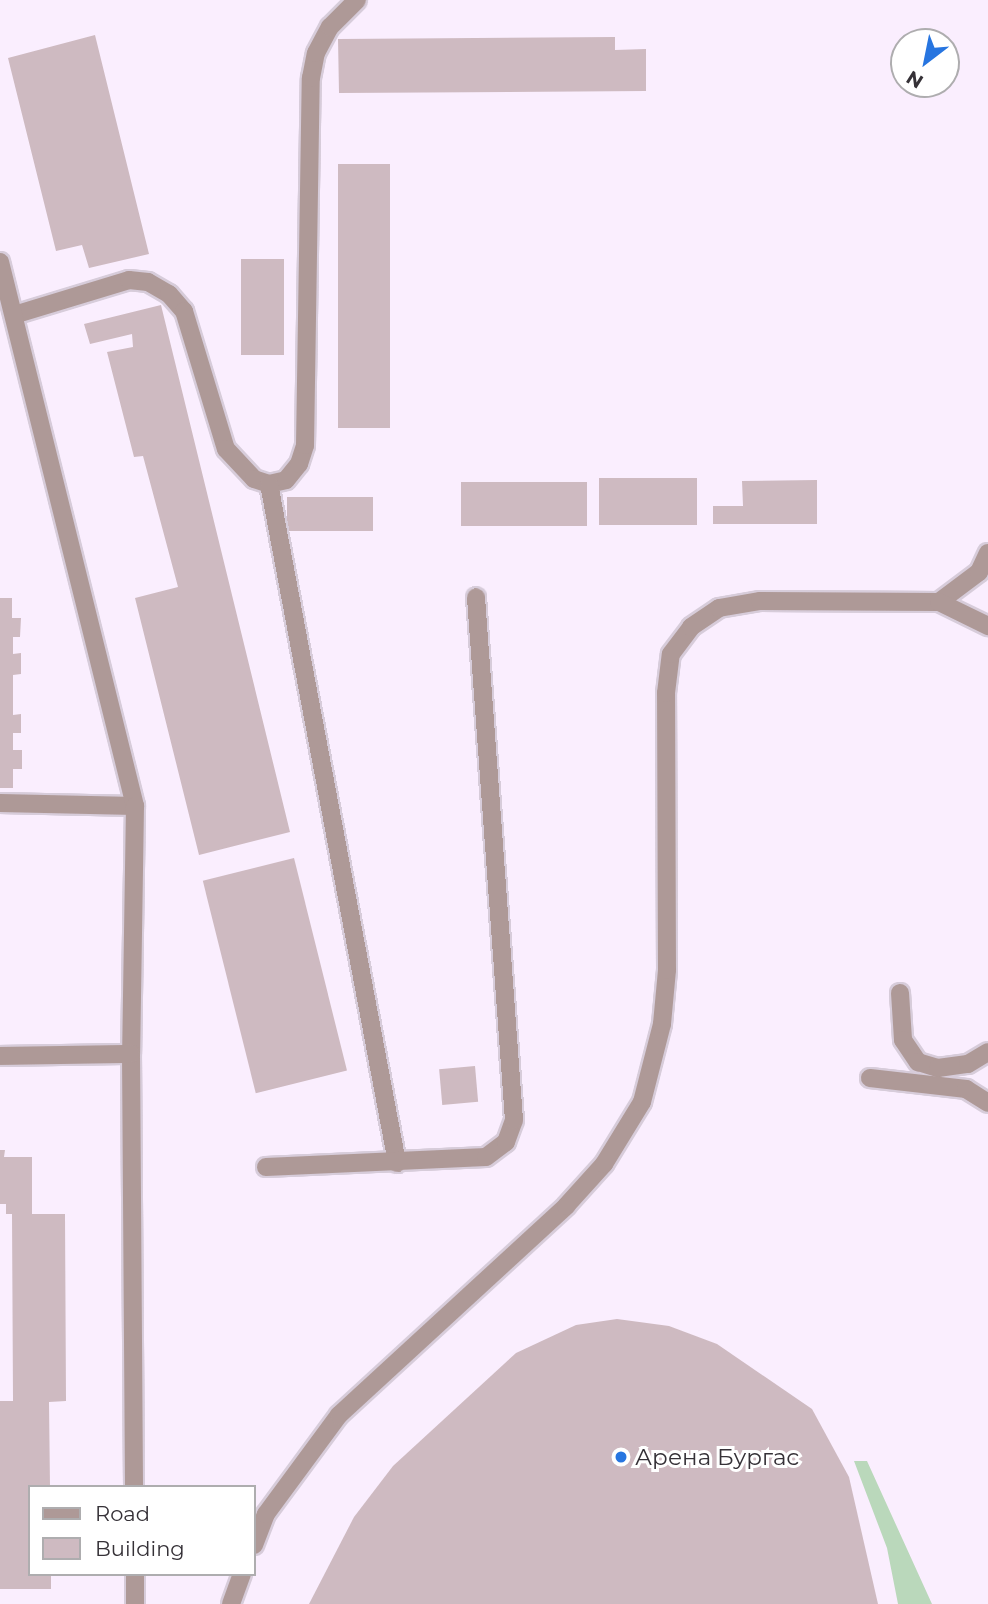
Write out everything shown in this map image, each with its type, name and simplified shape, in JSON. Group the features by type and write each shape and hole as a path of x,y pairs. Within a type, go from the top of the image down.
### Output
{"street":[{"path":"13,315 129,280 148,282 169,294 184,312 226,449 238,467 270,484 286,480 299,464 305,445 311,78 316,53 330,27 357,0"},
{"path":"0,262 135,806 131,1054 134,1485"},
{"path":"270,484 397,1163"},
{"path":"939,602 979,572 988,554"},
{"path":"266,1167 486,1157 506,1142 514,1120 476,597"},
{"path":"256,1540 266,1514 339,1415 566,1206 604,1164 642,1102 662,1024 667,970 666,693 671,654 691,627 719,608 760,601 939,602 988,626"},
{"path":"0,803 135,806"},
{"path":"900,993 899,1025 909,1055 918,1062 938,1068 968,1064 988,1052"},
{"path":"0,1056 131,1054"},
{"path":"870,1078 966,1089 988,1103"},
{"path":"135,1576 135,1604"},
{"path":"231,1604 241,1576"}],"green space":[{"path":"854,1461 867,1461 932,1604 898,1604 887,1548"}],"building":[{"path":"95,35 149,254 89,268 82,245 56,251 8,58"},
{"path":"615,37 615,50 646,49 646,91 339,93 338,39"},
{"path":"338,164 390,164 390,428 338,428"},
{"path":"241,259 284,259 284,355 241,355"},
{"path":"161,305 290,832 199,855 135,598 178,587 143,456 134,457 107,352 133,347 132,334 90,344 84,324"},
{"path":"599,478 697,478 697,525 599,525"},
{"path":"817,480 817,524 713,524 713,506 743,506 742,481"},
{"path":"461,482 587,482 587,526 461,526"},
{"path":"287,497 373,497 373,531 287,531"},
{"path":"0,598 12,598 12,618 21,618 20,637 13,637 13,654 21,653 21,674 13,675 13,715 21,714 21,733 13,733 13,750 22,750 22,769 13,769 13,788 0,788"},
{"path":"294,858 347,1070 256,1093 203,881"},
{"path":"475,1066 478,1102 442,1105 439,1069"},
{"path":"0,1150 5,1150 4,1157 32,1157 32,1214 65,1214 66,1401 49,1402 50,1485 28,1485 28,1576 51,1576 51,1589 0,1589 0,1401 13,1401 12,1214 6,1214 6,1204 0,1204"},
{"name":"Арена Бургас","path":"617,1319 669,1326 717,1344 812,1409 849,1477 878,1604 309,1604 354,1517 393,1466 516,1353 576,1325"}],"place":[{"name":"Арена Бургас","path":"621,1457"}]}
